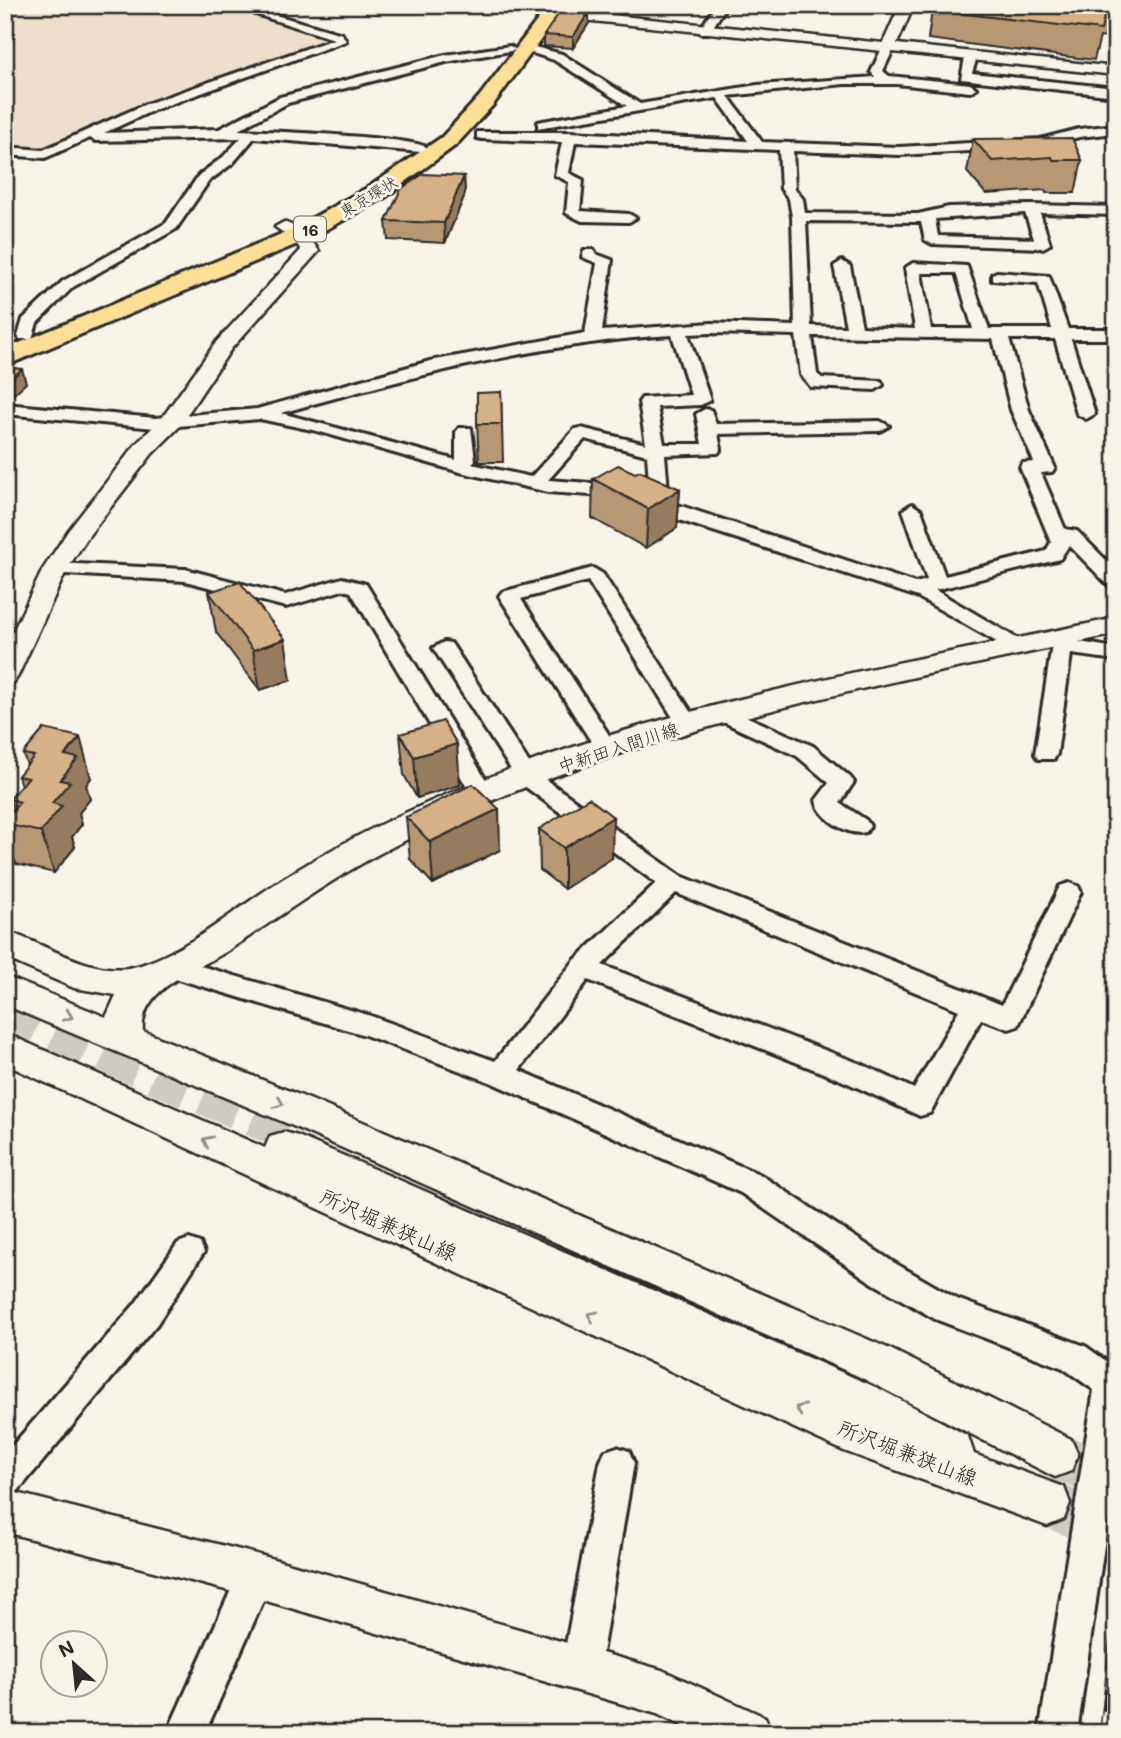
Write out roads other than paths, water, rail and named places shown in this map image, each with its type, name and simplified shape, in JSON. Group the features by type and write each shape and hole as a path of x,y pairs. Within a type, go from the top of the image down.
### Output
{"highway":[{"name":"東京環状","path":"5,358 377,192 449,141 486,101 545,7"},
{"name":"東京環状","path":"16,340 292,231 421,148 459,113 518,49"}],"main road":[{"name":"中新田入間川線","path":"126,1040 121,1024 125,1012 136,994 166,969 297,886 380,838 482,793 607,749 725,714 1016,647 1063,642 1116,626"},
{"name":"中新田入間川線","path":"5,944 30,952 86,980 102,983 140,979 166,969"},
{"name":"所沢堀兼狭山線","path":"5,990 300,1112 875,1363 1055,1455 867,1387 289,1142 864,1404 1047,1503 860,1436 5,1048"}],"street":[{"path":"5,151 45,154 150,107 340,41 338,36 261,14 287,5"},
{"path":"705,31 722,5"},
{"path":"886,80 877,72 907,5"},
{"path":"545,7 705,31 1116,71"},
{"path":"219,134 267,106 284,100 368,81 445,59 518,49 558,57 640,109"},
{"path":"971,57 965,76 1116,92"},
{"path":"449,141 794,86 886,80 970,89"},
{"path":"722,96 760,148"},
{"path":"482,135 570,136 760,148 899,152 1040,143 1079,132 1116,129"},
{"path":"78,139 123,135 219,134 421,148"},
{"path":"16,340 29,322 68,284 171,226 204,178 228,160 249,135"},
{"path":"570,136 562,175 576,180 573,213 582,217 629,218"},
{"path":"786,149 788,189 796,200 799,217 803,330 809,375 817,383 875,385"},
{"path":"799,217 927,216 949,211 1031,209 1116,211"},
{"path":"927,216 932,240 1043,244 1031,209"},
{"path":"5,676 55,569 101,503 144,449 170,422 224,345 310,251 292,231"},
{"path":"590,253 589,257 605,260 593,337"},
{"path":"842,266 855,331"},
{"path":"915,589 1053,555 1061,542 1029,467 1046,468 962,269 913,268 924,334"},
{"path":"997,277 1044,279 1063,333 1086,414"},
{"path":"537,483 581,433 656,451 712,449 702,400 678,329"},
{"path":"5,409 170,422 258,414 430,366 593,337 678,329 924,334 1116,334"},
{"path":"660,505 656,451 648,402 702,400"},
{"path":"5,428 47,414"},
{"path":"258,414 321,427 460,467 537,483 605,490 660,505 915,589 966,615 1016,647"},
{"path":"708,429 880,426"},
{"path":"460,467 466,460 465,432"},
{"path":"912,510 938,583"},
{"path":"1057,534 1070,535 1116,582"},
{"path":"55,569 185,575 286,601 342,584 359,588 482,793"},
{"path":"607,749 509,596 593,574 688,724"},
{"path":"1046,754 1063,642 1116,654"},
{"path":"444,648 527,777 672,882 975,1006 1009,1019 1069,892"},
{"path":"725,714 805,751 833,774 842,782 828,800 829,807 858,826"},
{"path":"500,1074 583,968 672,882"},
{"path":"583,968 850,1072 920,1105 975,1006"},
{"path":"166,969 359,1023 500,1074 751,1184 882,1272 946,1308 1074,1357 1111,1383 1058,1733"},
{"path":"5,1480 146,1314 189,1252"},
{"path":"580,1671 617,1463"},
{"path":"5,1511 256,1576 662,1693 749,1733"},
{"path":"186,1733 256,1576"}],"tunnel":[{"path":"5,1011 295,1136"},
{"path":"1055,1455 1116,1481"},
{"path":"1047,1503 1116,1532"}],"railway":[{"path":"1104,1733 1116,1621"}]}
